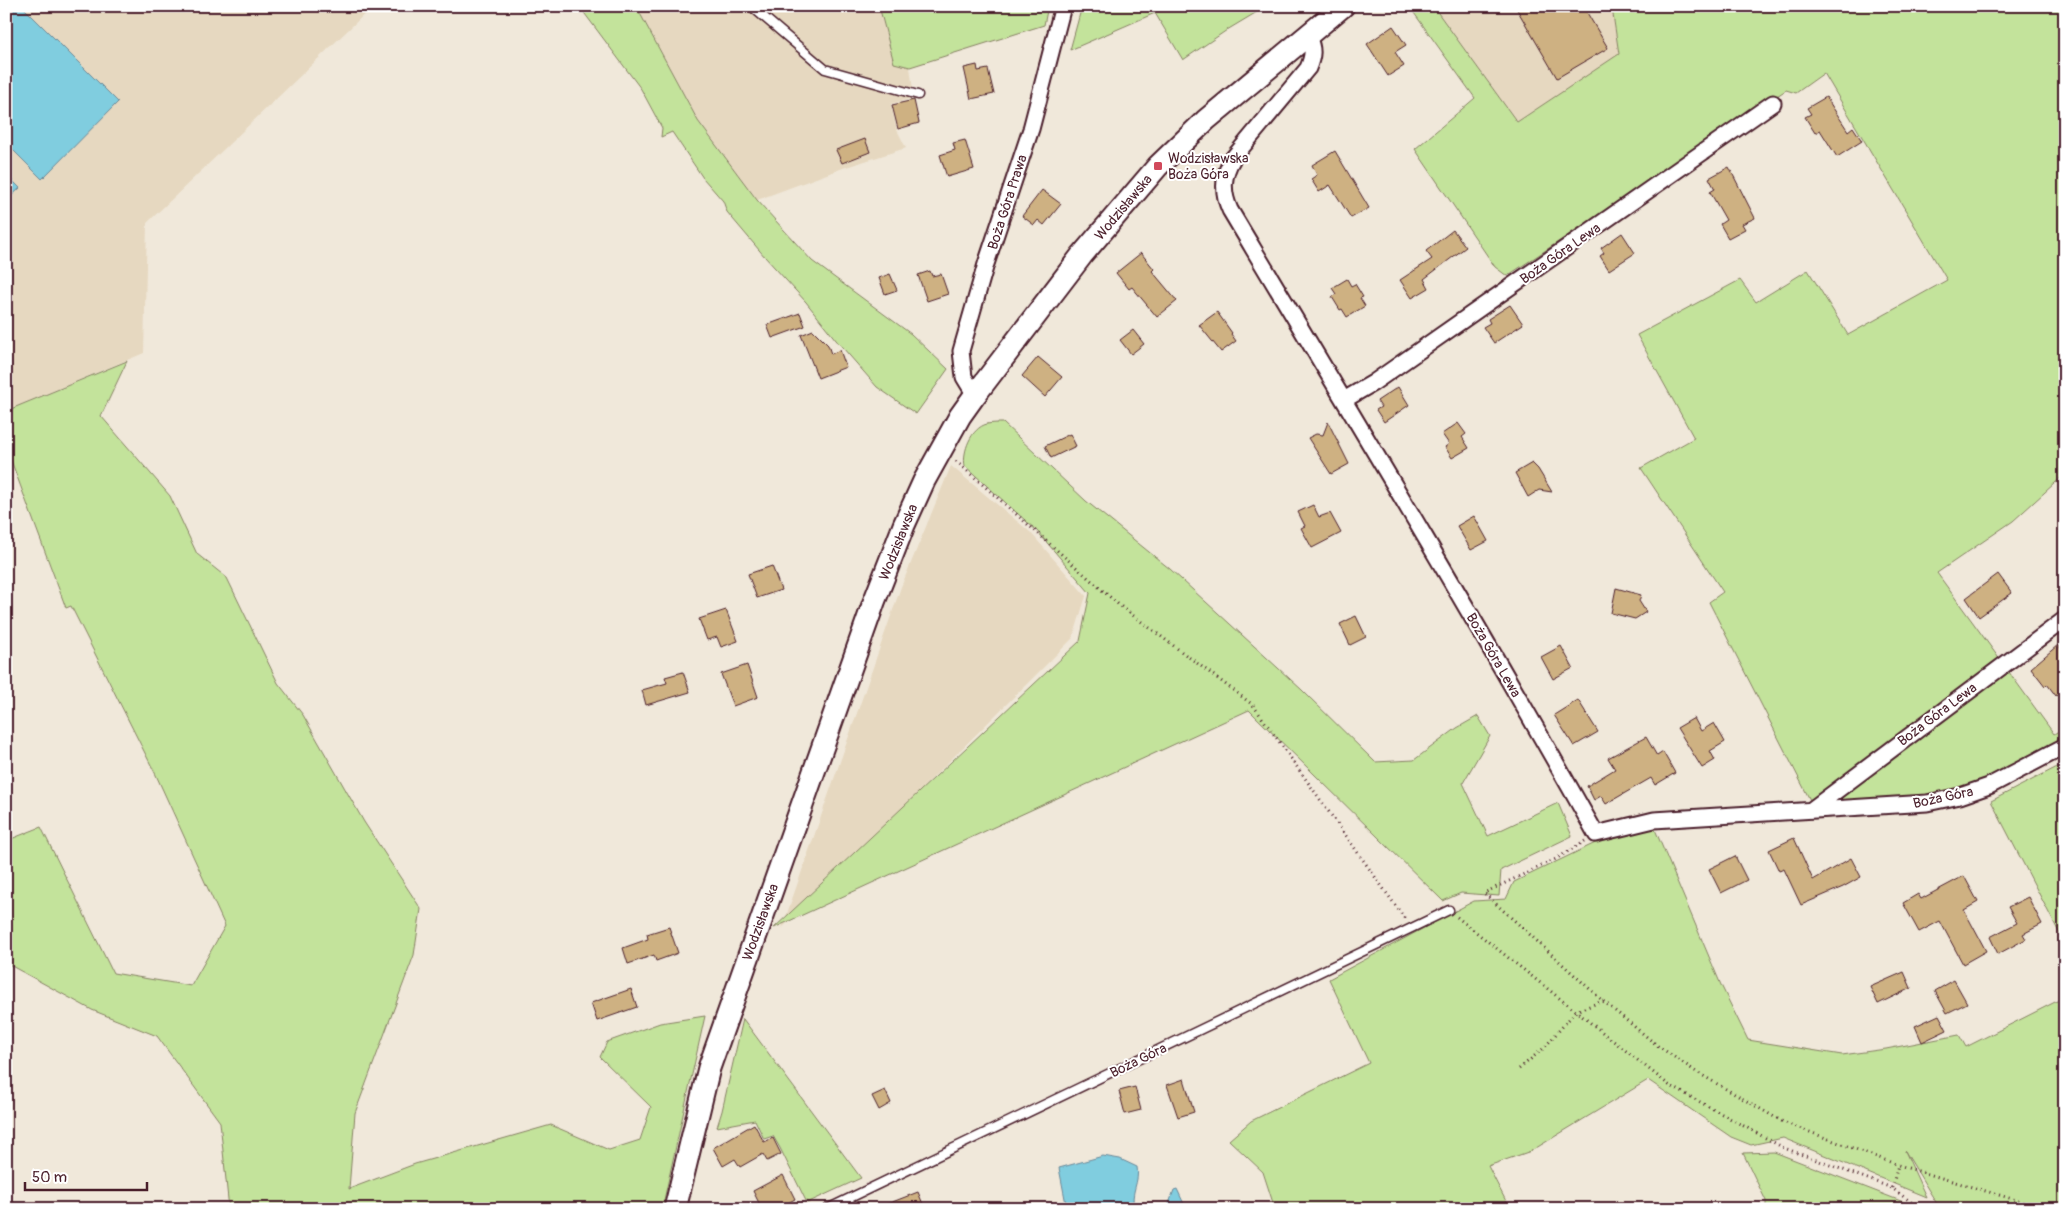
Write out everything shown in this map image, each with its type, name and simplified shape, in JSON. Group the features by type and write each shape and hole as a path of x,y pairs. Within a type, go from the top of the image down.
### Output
{"main road":[{"name":"Wodzisławska","path":"675,1209 702,1095 736,988 874,602 904,525 924,481 975,395 1082,255 1158,166 1206,120 1343,6"}],"street":[{"name":"Boża Góra Prawa","path":"975,395 964,377 961,351 986,264 1031,129 1063,6"},
{"name":"Boża Góra Lewa","path":"1308,37 1313,50 1313,58 1308,68 1226,169 1223,184 1225,199 1545,742 1596,834"},
{"name":"Boża Góra Lewa","path":"1344,400 1382,378 1773,103"},
{"name":"Boża Góra Lewa","path":"1811,810 2065,619"},
{"name":"Boża Góra","path":"1596,834 1654,820 1898,806 1960,796 1989,786 2065,746"}],"lane":[{"path":"751,6 825,69 918,95"},
{"name":"Boża Góra","path":"827,1209 1449,910"}],"path":[{"path":"942,449 1119,605 1253,705 1405,919"},
{"path":"1596,834 1556,859 1484,893 1603,1001 1645,1036 1685,1065 1783,1122 1898,1165 2026,1203 2065,1206"},
{"path":"1449,910 1669,1085 1784,1148 1892,1188 1915,1205 1917,1209"},
{"path":"1519,1069 1544,1048 1576,1011 1603,1001"},
{"path":"1892,1188 1898,1165"}],"shaded area":[{"path":"6,6 373,6 147,223 144,353 6,411"},
{"path":"636,6 879,6 894,62 910,67 914,98 891,104 897,130 906,148 843,168 757,200 698,121"},
{"path":"1433,6 1615,6 1612,8 1619,54 1517,122"},
{"path":"951,466 1030,532 1086,596 1073,638 782,928 901,587"}],"green space":[{"path":"579,6 636,6 698,121 757,200 812,261 911,334 948,369 916,414 877,387 836,340 806,302 727,212 723,201 703,178 672,132 661,137 662,128 641,89"},
{"path":"879,6 1048,6 1044,25 910,67 894,63"},
{"path":"1082,6 1267,6 1183,60 1155,13 1070,50"},
{"path":"1409,6 1433,6 1517,122 1619,54 1612,8 1615,6 2065,6 2065,474 2013,521 1937,573 2054,734 2065,727 2065,741 1968,789 1927,798 1830,805 1827,800 1810,800 1709,602 1723,592 1641,468 1694,438 1637,335 1740,280 1756,302 1808,270 1848,335 1947,280 1824,73 1796,93 1786,90 1507,276 1495,267 1415,149 1475,98"},
{"path":"127,361 101,416 170,496 197,554 227,578 278,683 303,715 364,822 421,909 414,955 355,1113 349,1189 415,1164 551,1125 609,1150 640,1140 651,1107 600,1057 607,1042 660,1023 705,1016 662,1209 229,1209 220,1122 157,1036 92,1010 6,963 6,841 41,827 113,973 191,986 225,926 156,775 71,606 66,608 6,447 6,411"},
{"path":"1003,423 1086,501 1170,569 1302,690 1375,762 1414,760 1457,728 1478,716 1490,736 1463,783 1488,836 1558,803 1572,836 1501,870 1499,896 1461,893 1443,901 1249,710 774,928 1080,641 1090,593 1037,531 965,466 966,448 976,430 987,424"},
{"path":"2065,763 2065,944 1991,801"},
{"path":"1654,827 1721,985 1748,1040 1842,1055 1959,1035 1966,1047 2065,997 2065,1209 1940,1209 1905,1151 1926,1197 1783,1138 1751,1145 1731,1137 1648,1080 1531,1151 1488,1166 1510,1209 1275,1209 1263,1172 1229,1140 1251,1121 1369,1063 1329,979 1474,901 1506,899 1514,882 1612,835"},
{"path":"743,1019 861,1178 807,1203 773,1136 764,1139 755,1120 717,1127"},
{"path":"1774,1152 1906,1203 1908,1209 1766,1209 1766,1201 1743,1153"}],"water":[{"path":"6,6 22,6 118,102 42,179 6,143"},
{"path":"6,174 20,188 6,201"},
{"path":"1103,1156 1120,1159 1137,1167 1138,1173 1133,1197 1134,1209 1067,1209 1059,1168"},
{"path":"1177,1189 1185,1206 1188,1204 1189,1209 1167,1209 1174,1190"}],"building":[{"path":"1515,6 1583,6 1608,48 1557,78"},
{"path":"1393,26 1406,45 1395,52 1404,66 1388,76 1367,44"},
{"path":"977,65 978,71 988,69 994,94 971,99 964,68"},
{"path":"1826,97 1848,131 1853,127 1862,141 1837,157 1820,130 1815,133 1805,117 1811,114 1807,108"},
{"path":"914,100 919,123 898,129 892,105"},
{"path":"865,139 870,152 842,163 836,150"},
{"path":"965,140 974,169 947,177 940,155 955,150 953,143"},
{"path":"1335,151 1369,208 1351,218 1330,185 1319,192 1311,179 1317,175 1312,165"},
{"path":"1729,167 1755,218 1742,224 1745,229 1728,238 1720,224 1726,220 1710,192 1715,189 1709,178"},
{"path":"1042,190 1061,204 1044,225 1038,220 1034,225 1022,216"},
{"path":"1453,230 1466,247 1424,279 1429,288 1412,298 1400,280 1432,259 1426,251"},
{"path":"1622,233 1635,253 1609,270 1600,256 1604,253 1601,248"},
{"path":"1141,253 1154,269 1152,271 1177,301 1157,317 1132,287 1129,289 1116,273"},
{"path":"930,271 932,276 941,274 948,294 927,301 918,275"},
{"path":"890,274 897,290 885,294 879,278"},
{"path":"1347,279 1351,286 1355,284 1363,297 1360,298 1365,306 1347,317 1332,297 1336,294 1332,288"},
{"path":"1510,305 1523,324 1494,343 1483,327 1490,323 1488,319"},
{"path":"1217,312 1236,341 1221,352 1199,325"},
{"path":"800,313 805,326 772,338 767,325"},
{"path":"813,330 828,345 831,354 840,350 846,367 818,378 801,335"},
{"path":"1133,330 1144,344 1131,354 1120,340"},
{"path":"1038,357 1062,377 1045,397 1022,376"},
{"path":"1398,387 1409,405 1384,422 1376,410 1381,407 1377,401"},
{"path":"1328,422 1349,464 1331,474 1308,438 1316,434 1323,435"},
{"path":"1458,423 1466,434 1462,437 1469,448 1452,458 1445,447 1449,444 1442,434"},
{"path":"1070,434 1076,446 1051,458 1045,446"},
{"path":"1532,463 1538,469 1552,492 1539,490 1528,497 1515,473"},
{"path":"1313,505 1319,517 1330,513 1341,533 1312,548 1301,528 1305,526 1298,512"},
{"path":"1474,516 1488,541 1471,550 1457,526"},
{"path":"772,566 781,590 757,598 748,574"},
{"path":"1998,574 2012,593 1979,617 1966,598"},
{"path":"1616,588 1641,595 1639,601 1646,612 1635,619 1611,613"},
{"path":"726,610 738,641 721,647 717,637 707,640 699,619"},
{"path":"1356,616 1366,637 1350,645 1340,624"},
{"path":"2058,645 2065,654 2065,690 2056,696 2047,684 2045,686 2031,668"},
{"path":"1561,646 1573,668 1553,679 1541,657"},
{"path":"747,665 758,697 733,706 721,674"},
{"path":"683,672 690,692 646,705 642,690 667,683 665,677"},
{"path":"1578,700 1598,732 1574,746 1554,715"},
{"path":"1694,718 1701,731 1714,723 1725,742 1710,751 1715,760 1702,768 1677,728"},
{"path":"1646,737 1657,756 1663,752 1675,773 1655,785 1651,778 1606,804 1601,796 1594,800 1587,786 1615,769 1608,758"},
{"path":"1794,838 1813,880 1851,858 1861,877 1801,905 1784,869 1779,871 1769,850"},
{"path":"1735,856 1747,880 1721,893 1709,869"},
{"path":"1964,876 1978,902 1964,910 1986,951 1963,964 1940,921 1919,932 1903,903 1918,894 1921,899"},
{"path":"2028,897 2042,924 2023,934 2026,939 1998,954 1990,937 2017,923 2008,907"},
{"path":"669,927 678,953 656,961 654,955 628,964 623,948 648,939 647,934"},
{"path":"1904,972 1911,988 1878,1004 1870,987"},
{"path":"1954,980 1967,1003 1947,1013 1935,991"},
{"path":"631,989 637,1007 597,1021 591,1003"},
{"path":"1939,1015 1947,1030 1922,1042 1915,1026"},
{"path":"1184,1079 1194,1112 1178,1117 1167,1085"},
{"path":"1135,1087 1141,1110 1125,1114 1119,1091"},
{"path":"885,1090 891,1103 879,1110 872,1096"},
{"path":"754,1124 764,1142 773,1138 781,1154 767,1161 763,1154 740,1167 735,1159 723,1166 713,1148"},
{"path":"783,1175 795,1199 777,1209 762,1209 753,1191"},
{"path":"918,1192 925,1209 877,1208"}],"place":[{"name":"Wodzisławska Boża Góra","path":"1158,166"}]}
